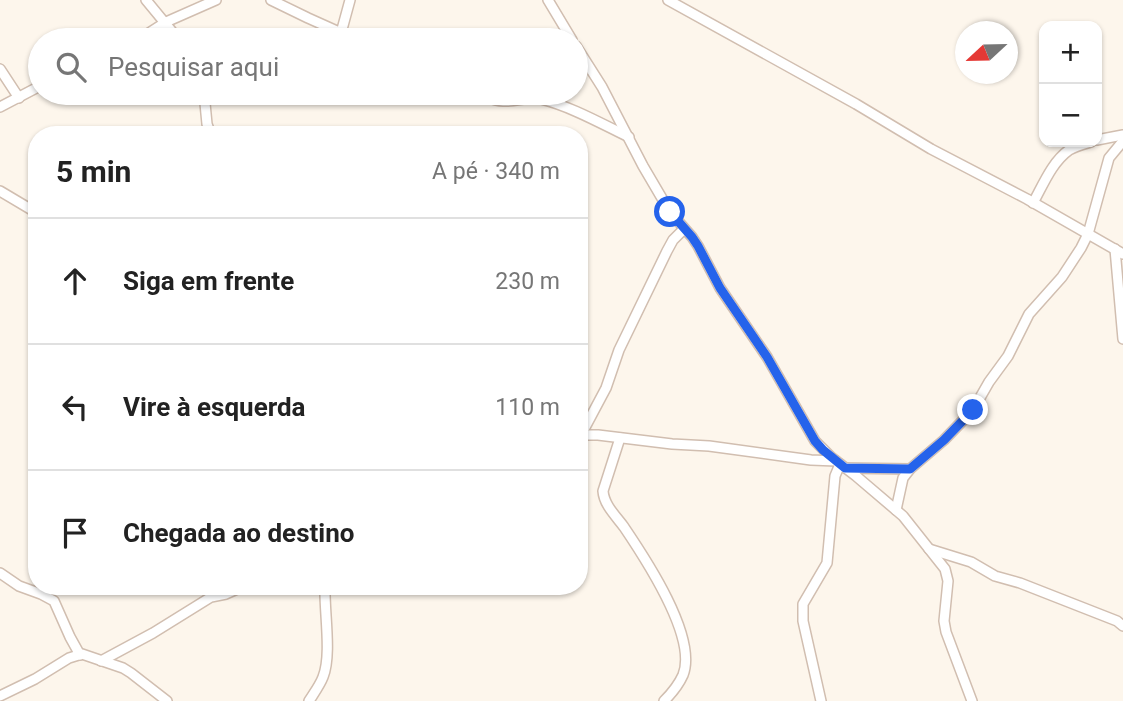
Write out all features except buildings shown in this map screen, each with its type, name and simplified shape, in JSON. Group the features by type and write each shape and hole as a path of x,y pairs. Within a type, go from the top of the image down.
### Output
{"street":[{"path":"146,0 170,28"},
{"path":"157,28 216,0"},
{"path":"271,0 330,28"},
{"path":"342,28 350,0"},
{"path":"548,0 565,28"},
{"path":"668,0 1119,252 1120,322 1123,339"},
{"path":"588,65 670,212 698,246 727,299 767,357 807,430 823,450 897,510 940,563 947,575 944,621 946,632 972,701"},
{"path":"0,69 19,98"},
{"path":"0,107 28,93"},
{"path":"205,105 208,126"},
{"path":"559,105 629,137"},
{"path":"1102,139 1123,135"},
{"path":"897,510 903,478 973,410 1008,356 1026,320 1082,248 1109,158 1123,141"},
{"path":"1033,203 1054,166 1076,147"},
{"path":"0,191 28,208"},
{"path":"588,421 606,388 619,350 667,251 684,229"},
{"path":"588,436 709,446 841,464 910,469"},
{"path":"620,438 603,496 656,575 676,617 684,645 683,674 664,701"},
{"path":"821,701 802,611 806,598 827,563 835,476 841,464"},
{"path":"927,548 971,562 995,576 1061,598 1123,626"},
{"path":"0,573 28,589"},
{"path":"43,595 54,601 80,655"},
{"path":"101,661 211,597 220,595"},
{"path":"309,701 325,671 325,595"},
{"path":"0,696 69,658 80,655 131,673 167,701"}],"route":[{"path":"670,212 698,246 720,288 780,378 807,430 823,450 845,468 910,469 973,410"}]}
